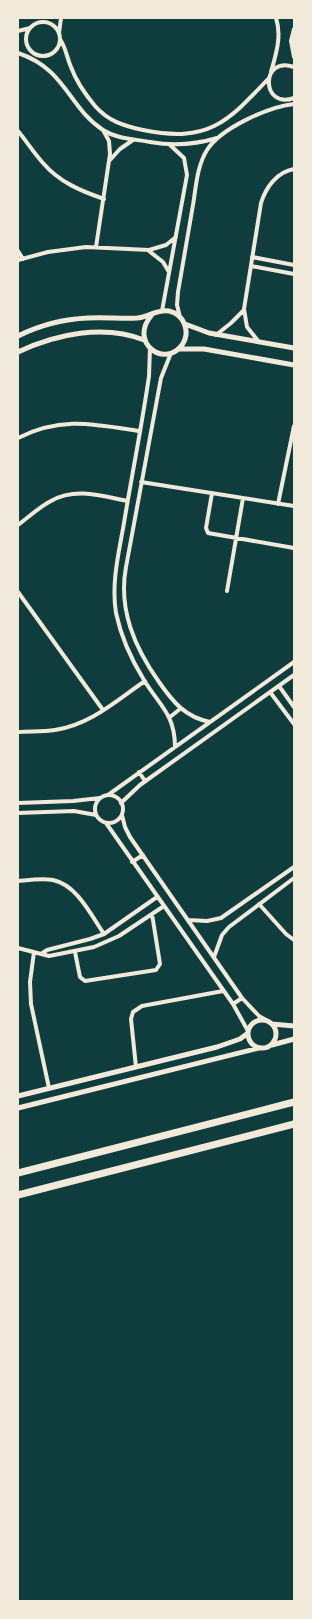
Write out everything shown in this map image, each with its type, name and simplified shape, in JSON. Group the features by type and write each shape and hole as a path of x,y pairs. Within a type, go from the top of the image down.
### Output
{"highway":[{"path":"18,1173 294,1102"},
{"path":"18,1195 294,1124"}],"street":[{"path":"38,18 28,32 27,42 31,51 38,55 44,66"},
{"path":"18,53 38,55 54,52 60,44 61,18"},
{"path":"276,18 279,26 279,40 268,83 271,92 279,98 294,98"},
{"path":"18,31 44,22 54,26 60,36 75,76 96,107 118,123 151,131 185,135 208,129 237,110 274,70 284,65 294,67"},
{"path":"294,29 291,41 294,57"},
{"path":"26,55 44,66 60,80 87,115 103,130 109,142 110,160 96,247"},
{"path":"273,108 279,98"},
{"path":"18,352 47,340 88,332 121,333 144,340 150,348 160,353 171,353 178,349 185,340 185,324 180,317 177,305 178,292 198,176 207,149 220,137 247,119 273,108 294,104"},
{"path":"103,130 120,137 133,140 170,145 194,144 220,137"},
{"path":"18,131 43,164 59,178 82,191 104,199"},
{"path":"150,142 151,131"},
{"path":"110,160 120,149 133,140"},
{"path":"162,311 187,175 184,158 170,145"},
{"path":"259,342 248,327 244,310 261,202 266,191 278,177 287,170 294,169"},
{"path":"187,175 198,176"},
{"path":"18,260 60,250 96,247 149,250 166,245 176,236"},
{"path":"149,250 163,262 169,272"},
{"path":"18,251 23,259"},
{"path":"252,257 294,265"},
{"path":"251,266 294,274"},
{"path":"216,334 231,323 244,310"},
{"path":"18,336 49,324 87,318 137,318 151,316 162,311 169,311 180,317"},
{"path":"144,340 144,327 151,316"},
{"path":"185,324 216,334 294,348"},
{"path":"150,348 150,376 139,431 114,584 116,613 129,654 145,681 163,704 170,717 174,731 175,746"},
{"path":"178,349 204,349 294,365"},
{"path":"171,353 161,378 130,541 125,572 124,595 131,630 146,663 180,709 194,718 210,722"},
{"path":"18,438 49,426 76,422 139,431"},
{"path":"278,504 294,426"},
{"path":"141,482 294,506"},
{"path":"212,493 207,532 294,548"},
{"path":"18,525 50,501 65,495 86,494 128,501"},
{"path":"226,591 243,498"},
{"path":"121,539 130,541"},
{"path":"18,592 103,710"},
{"path":"18,803 69,801 100,798 108,795 294,662"},
{"path":"121,803 145,781 294,675"},
{"path":"18,732 55,730 81,723 103,710 145,681"},
{"path":"279,686 294,707"},
{"path":"270,692 294,724"},
{"path":"170,717 180,709"},
{"path":"139,772 145,781"},
{"path":"108,795 116,797 121,803 122,815 127,832 242,998 259,1016 272,1024 294,1026"},
{"path":"100,798 95,806 96,815 102,822 106,823 224,991 248,1032 251,1042 259,1048"},
{"path":"69,801 69,811"},
{"path":"18,813 69,811 96,815"},
{"path":"106,823 114,822 122,815"},
{"path":"132,862 142,855"},
{"path":"188,920 212,920 230,912 288,873 294,867"},
{"path":"214,957 222,935 236,921 293,879 288,873"},
{"path":"18,881 46,880 66,886 77,895 104,934"},
{"path":"41,954 49,949 104,934 157,897"},
{"path":"259,904 286,934 294,940"},
{"path":"18,948 49,956 94,947 111,940 164,906"},
{"path":"230,912 236,921"},
{"path":"75,952 80,977 85,981 156,970 160,964 152,914"},
{"path":"34,952 30,982 30,1004 50,1088"},
{"path":"136,1067 131,1019 136,1009 142,1006 224,991"},
{"path":"233,1004 242,998"},
{"path":"18,1096 218,1047 235,1041 248,1032 255,1022 266,1020"},
{"path":"271,1045 275,1040 276,1033 272,1024"},
{"path":"18,1108 259,1048 265,1048 294,1039"},
{"path":"218,1047 221,1058"}]}
